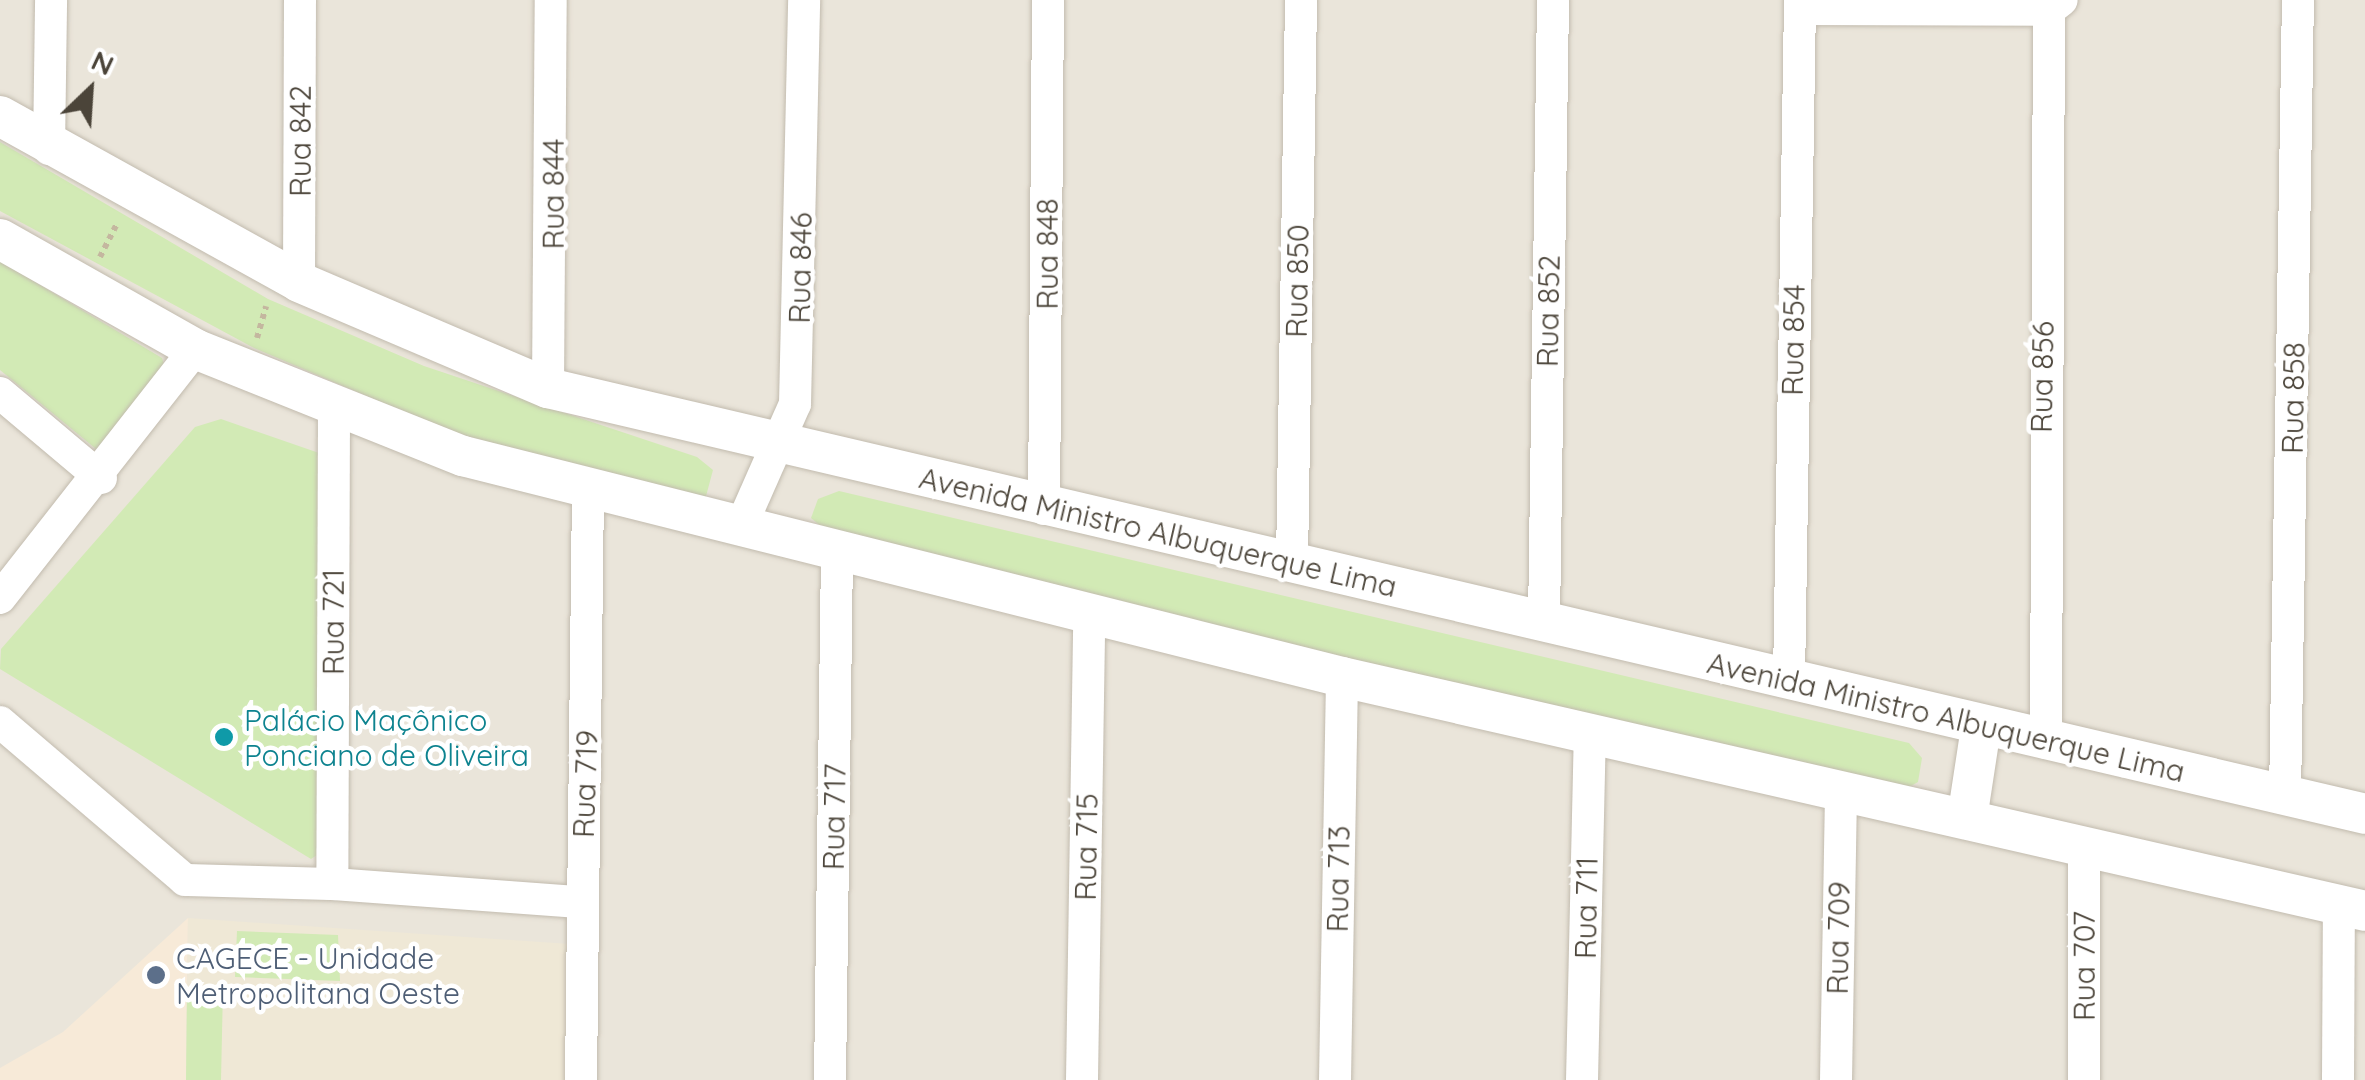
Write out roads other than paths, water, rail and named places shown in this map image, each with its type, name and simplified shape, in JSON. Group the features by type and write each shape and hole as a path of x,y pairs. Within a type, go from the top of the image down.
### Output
{"street":[{"path":"50,149 51,0"},
{"name":"Rua 842","path":"283,290 300,0"},
{"name":"Rua 844","path":"548,388 551,0"},
{"name":"Rua 846","path":"742,524 786,444 798,382 804,0"},
{"name":"Rua 848","path":"1044,509 1048,0"},
{"name":"Rua 850","path":"1292,562 1301,0"},
{"name":"Rua 852","path":"1544,622 1553,0"},
{"name":"Rua 858","path":"2285,796 2298,0"},
{"path":"1800,4 2053,4"},
{"name":"Rua 854","path":"1789,680 1800,4"},
{"name":"Rua 856","path":"2046,743 2053,4"},
{"name":"Avenida Ministro Albuquerque Lima","path":"0,116 283,290 548,388 1044,509 1292,562 1981,728 2365,814"},
{"path":"0,239 195,349 334,411 588,488 1089,615 1841,796 1967,819 2084,851 2352,908 2338,1080"},
{"path":"0,598 101,478 195,349"},
{"path":"0,394 101,478"},
{"name":"Rua 721","path":"332,884 334,411"},
{"name":"Rua 719","path":"581,1080 580,902 588,488"},
{"name":"Rua 717","path":"830,1080 837,553"},
{"name":"Rua 715","path":"1082,1080 1089,615"},
{"name":"Rua 713","path":"1334,1080 1342,677"},
{"path":"0,722 185,880 332,884 580,902"},
{"path":"1967,819 1981,728"},
{"name":"Rua 711","path":"1582,1080 1590,736"},
{"name":"Rua 709","path":"1836,1080 1841,796"},
{"name":"Rua 707","path":"2084,851 2084,1080"}],"place":[{"name":"Palácio Maçônico Ponciano de Oliveira","path":"224,737"},
{"name":"CAGECE - Unidade Metropolitana Oeste","path":"156,975"}]}
